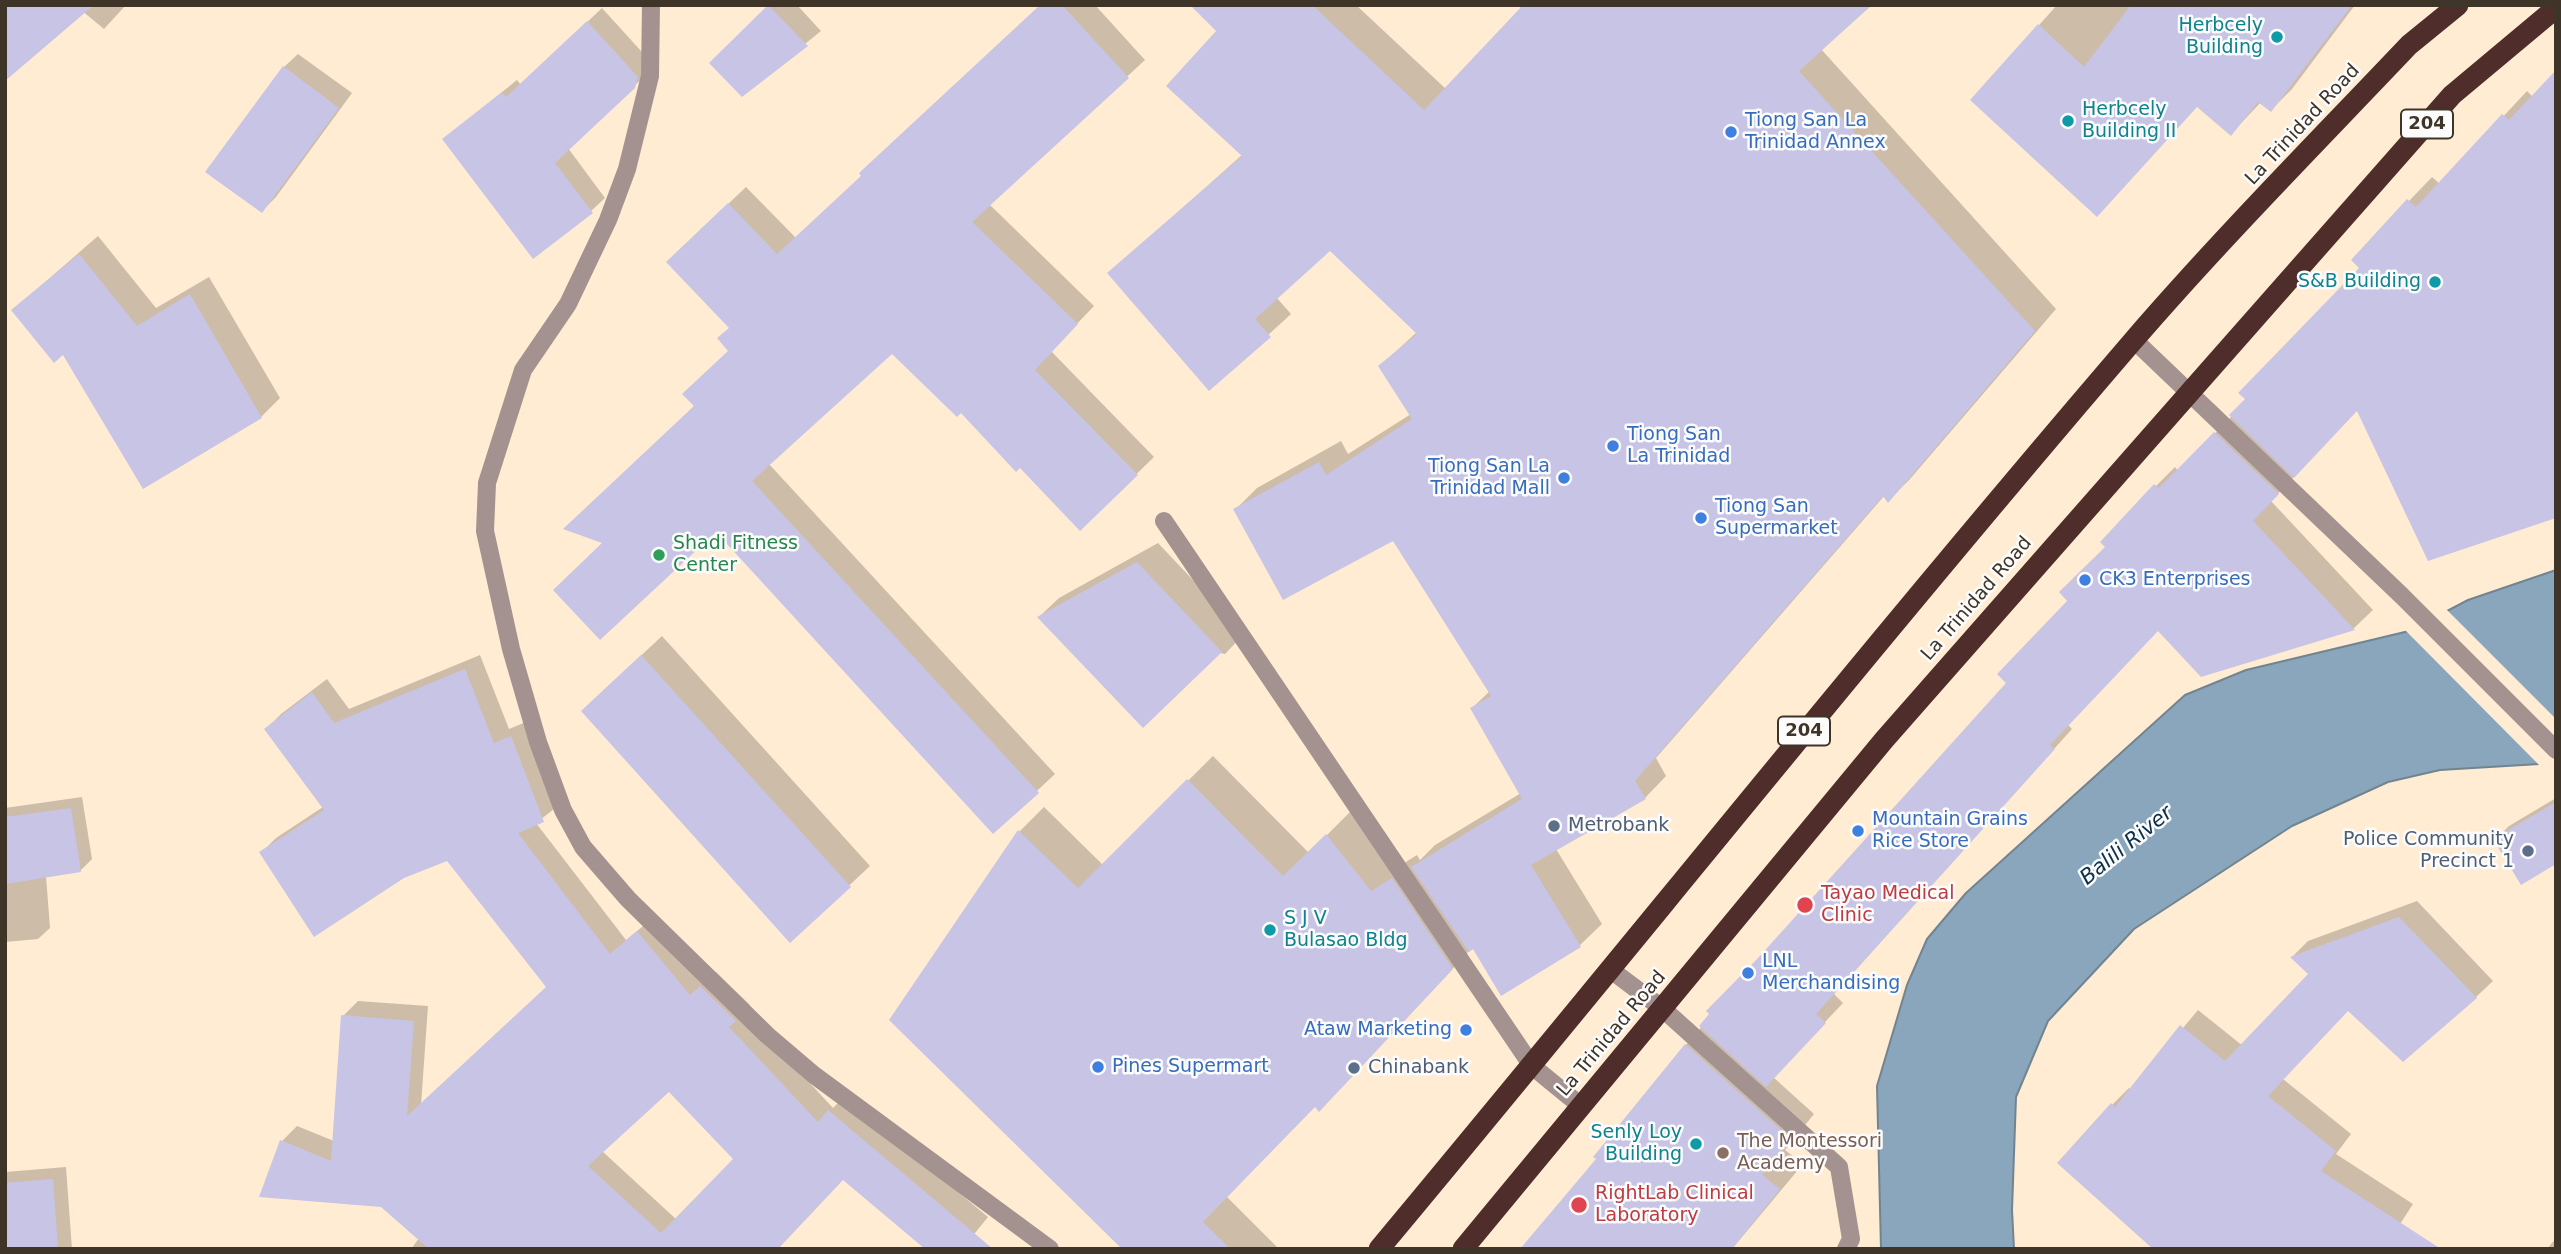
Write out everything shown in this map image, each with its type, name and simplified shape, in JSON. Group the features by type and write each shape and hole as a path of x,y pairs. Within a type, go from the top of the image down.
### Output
{"highway":[{"name":"La Trinidad Road","path":"1379,1249 1611,970 1832,696 2134,340 2409,45 2458,5"},
{"name":"La Trinidad Road","path":"1463,1249 1884,740 2191,391 2452,95 2556,8"}],"street":[{"path":"650,5 650,76 627,169 608,220 568,304 523,370 486,483 485,531 511,649 538,742 562,810 583,847 628,899 768,1035 814,1075 1050,1249"},
{"path":"2134,340 2191,391 2556,750"},
{"path":"1164,521 1532,1066 1581,1106"},
{"path":"1611,970 1663,1009 1839,1167 1851,1239 1846,1249"}],"water":[{"name":"Balili River","path":"2556,570 2556,763 2440,770 2388,782 2292,826 2134,929 2048,1021 2016,1097 2012,1210 2014,1249 1881,1249 1877,1086 1907,985 1927,939 1966,893 2185,695 2246,670 2409,631 2468,600"}],"pier":[{"path":"2445,608 2556,719 2556,767 2542,768 2404,629"}],"building":[{"path":"5,5 94,5 5,81"},
{"path":"768,5 808,46 742,97 709,63"},
{"path":"1040,5 1062,5 1129,78 972,222 1078,324 1035,370 1138,475 1080,531 1020,468 1016,472 961,413 957,417 892,354 752,481 1039,793 993,834 716,532 600,640 553,590 602,543 563,529 694,406 682,394 728,351 717,338 729,328 666,262 728,203 777,254 861,176 859,173"},
{"path":"1190,5 1312,5 1424,110 1523,5 1872,5 1799,71 2035,331 1888,503 1883,496 1635,781 1646,799 1531,865 1581,947 1501,996 1473,949 1469,952 1411,867 1522,799 1470,708 1491,696 1393,541 1283,600 1233,509 1319,462 1326,475 1412,419 1378,366 1417,334 1330,251 1255,319 1271,337 1209,391 1107,273 1242,156 1166,86 1216,31"},
{"path":"2131,5 2352,5 2271,112 2258,102 2231,136 2197,107 2097,217 1970,100 2038,24 2084,67"},
{"path":"587,21 638,77 635,88 555,163 593,213 533,259 442,139 502,92 506,97"},
{"path":"283,66 339,108 262,213 205,172"},
{"path":"2556,70 2556,518 2428,561 2357,411 2294,478 2229,415 2245,399 2238,393 2359,268 2351,260 2407,199 2416,207 2502,114 2509,120"},
{"path":"79,254 137,326 190,294 262,418 143,489 63,355 54,363 11,310"},
{"path":"2214,432 2279,494 2253,521 2355,630 2201,677 2158,631 2050,745 2055,749 1816,1014 1826,1023 1766,1087 1699,1026 1709,1014 1706,1011 1758,958 2006,683 1997,674 2067,601 2059,592 2105,547 2100,542 2154,484 2159,488"},
{"path":"1137,562 1222,652 1143,728 1037,617"},
{"path":"641,655 851,887 790,943 581,711"},
{"path":"465,669 494,743 511,736 544,822 518,833 610,954 637,931 690,995 700,986 736,1021 729,1027 818,1122 828,1110 993,1249 925,1249 843,1180 778,1249 429,1249 381,1207 259,1197 280,1140 331,1161 341,1015 414,1021 407,1116 546,987 447,861 404,878 314,937 259,852 324,810 264,729 312,692 334,723","holes":["669,1092 733,1159 661,1233 588,1166"]},
{"path":"1187,779 1283,876 1326,834 1371,891 1392,878 1453,969 1319,1112 1315,1107 1203,1222 1230,1249 1122,1249 889,1020 1018,830 1078,888"},
{"name":"Police Community Precinct 1","path":"2556,802 2556,864 2521,885 2493,839"},
{"path":"71,808 81,872 5,884 5,817"},
{"path":"2399,917 2477,998 2403,1062 2348,1011 2268,1096 2336,1151 2321,1171 2441,1249 2153,1249 2057,1163 2111,1103 2115,1107 2180,1025 2225,1061 2308,974 2290,957"},
{"name":"Senly Loy Building","path":"1685,1044 1791,1139 1762,1175 1780,1189 1732,1249 1520,1249 1596,1159 1593,1157"},
{"path":"53,1179 58,1249 5,1249 5,1183"}],"place":[{"name":"Herbcely Building","path":"2277,37"},
{"name":"Herbcely Building II","path":"2068,121"},
{"name":"Tiong San La Trinidad Annex","path":"1731,132"},
{"name":"S&B Building","path":"2435,282"},
{"name":"Tiong San La Trinidad","path":"1613,446"},
{"name":"Tiong San La Trinidad Mall","path":"1564,478"},
{"name":"Tiong San Supermarket","path":"1701,518"},
{"name":"Shadi Fitness Center","path":"659,555"},
{"name":"CK3 Enterprises","path":"2085,580"},
{"name":"Metrobank","path":"1554,826"},
{"name":"Mountain Grains Rice Store","path":"1858,831"},
{"name":"Police Community Precinct 1","path":"2528,851"},
{"name":"Tayao Medical Clinic","path":"1805,905"},
{"name":"S J V Bulasao Bldg","path":"1270,930"},
{"name":"LNL Merchandising","path":"1748,973"},
{"name":"Ataw Marketing","path":"1466,1030"},
{"name":"Pines Supermart","path":"1098,1067"},
{"name":"Chinabank","path":"1354,1068"},
{"name":"Senly Loy Building","path":"1696,1144"},
{"name":"The Montessori Academy","path":"1723,1153"},
{"name":"RightLab Clinical Laboratory","path":"1579,1205"}]}
